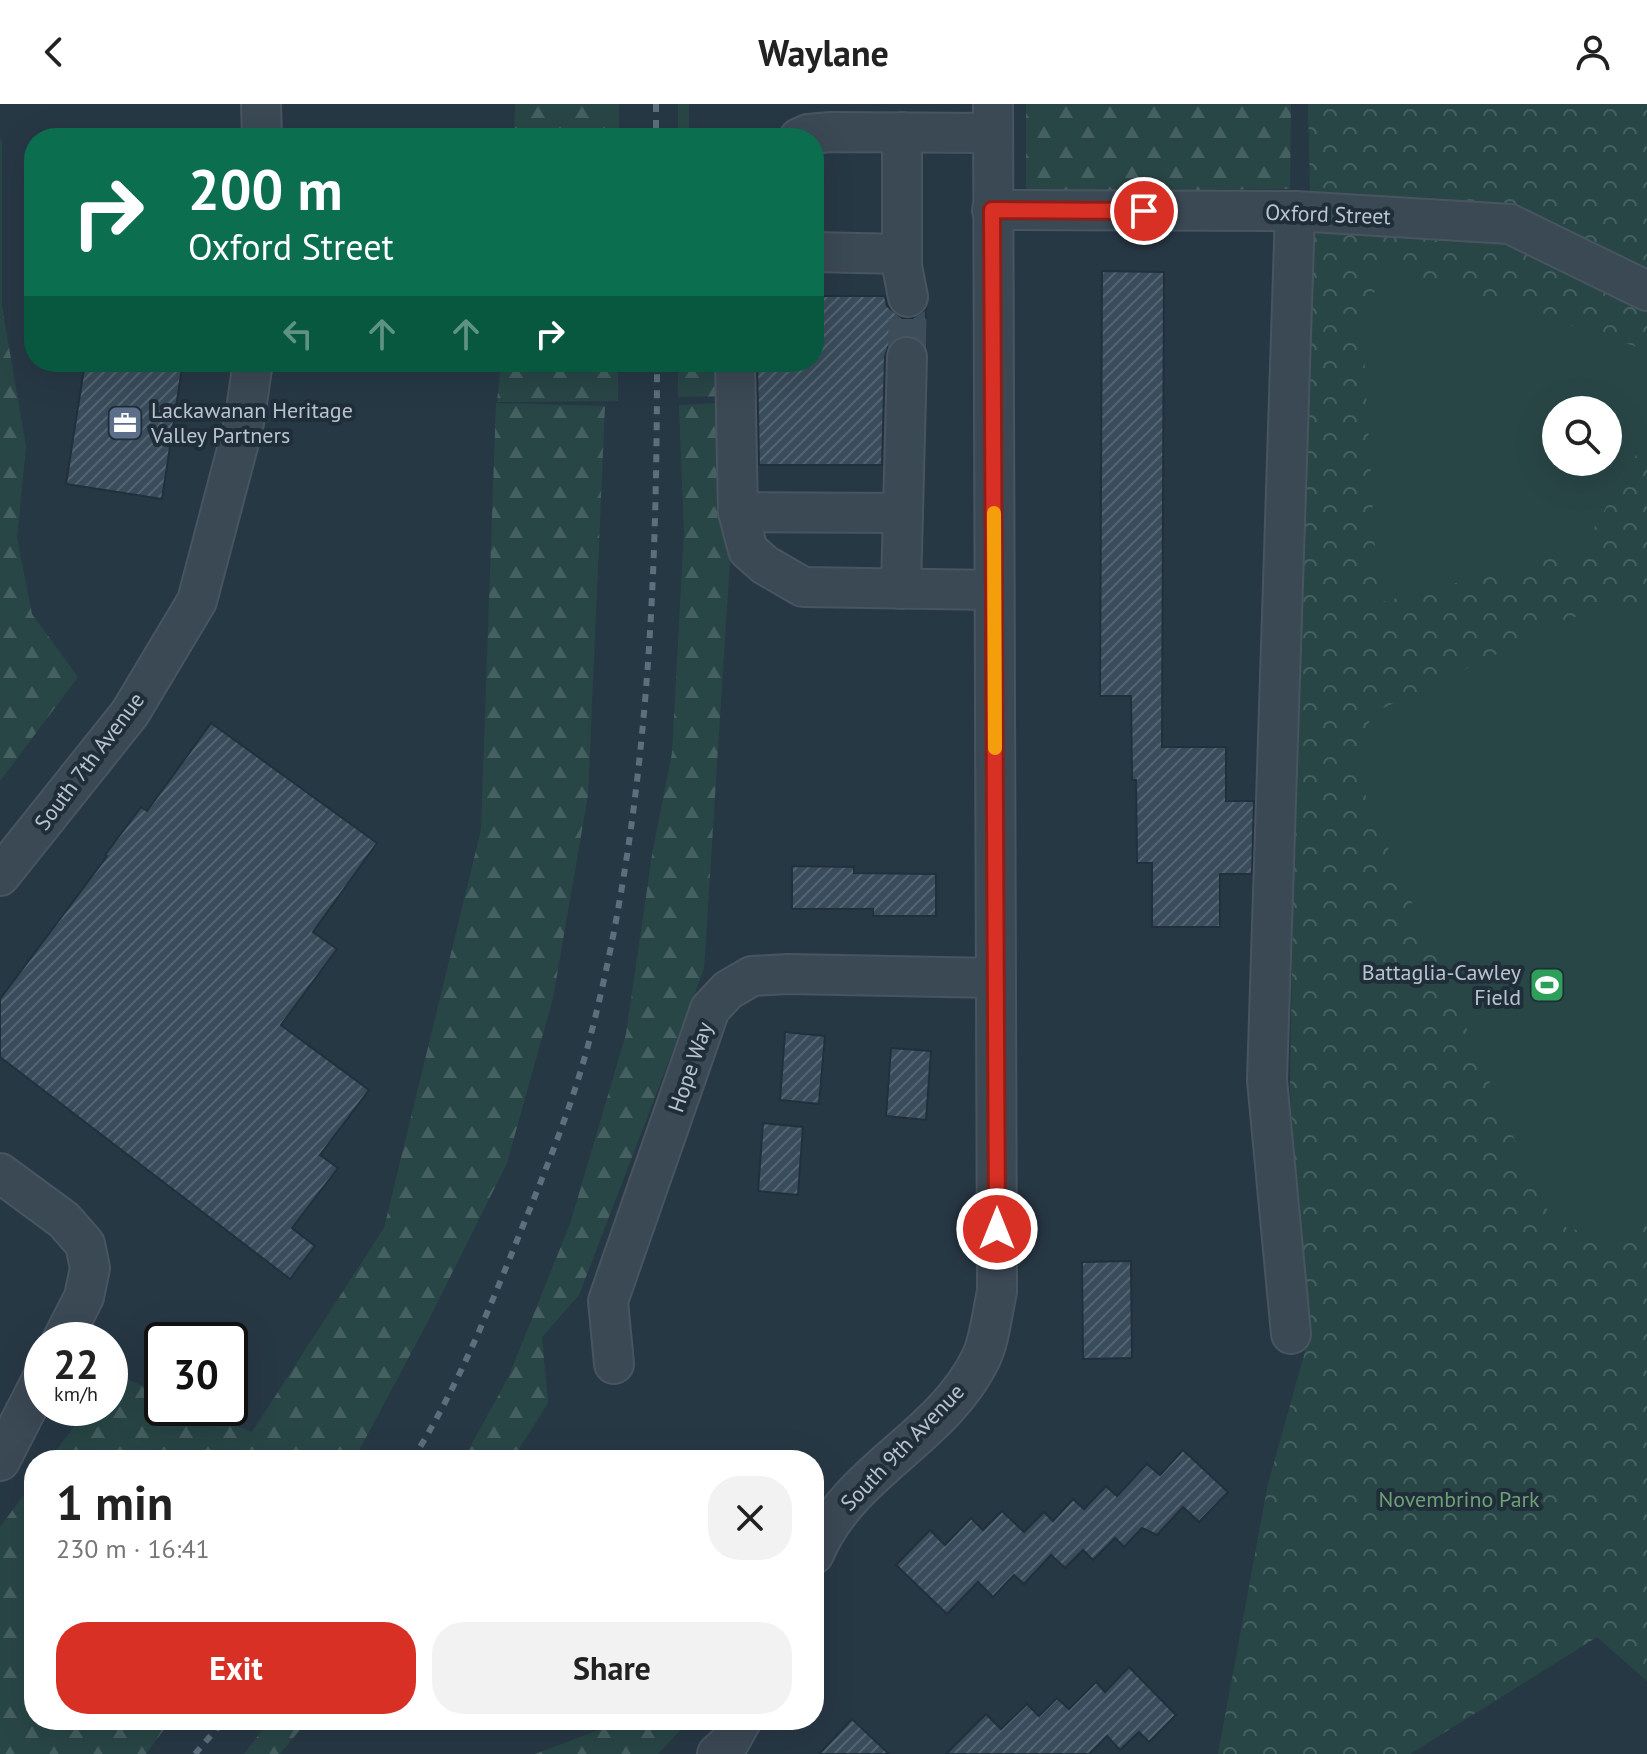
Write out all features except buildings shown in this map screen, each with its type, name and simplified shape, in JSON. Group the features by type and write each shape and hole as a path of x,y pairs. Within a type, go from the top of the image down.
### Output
{"street":[{"path":"261,104 262,128"},
{"path":"824,133 902,132 993,119"},
{"name":"South 9th Avenue","path":"824,1529 861,1484 921,1433 959,1394 982,1357 997,1292 993,119"},
{"path":"902,132 901,254 908,297"},
{"name":"Oxford Street","path":"992,210 1295,211 1510,224 1647,291"},
{"path":"1291,1334 1267,1080 1295,211"},
{"path":"824,252 901,254"},
{"path":"901,589 907,357"},
{"name":"South 7th Avenue","path":"0,876 130,713 197,601 244,423 252,372"},
{"path":"735,372 738,512 748,550 765,565 803,587 994,590"},
{"path":"738,512 903,513"},
{"name":"Hope Way","path":"614,1364 608,1301 710,1009 728,990 752,976 788,974 996,978"},
{"path":"0,1173 64,1220 85,1244 90,1268 84,1297 71,1322"},
{"path":"0,1461 24,1414"},
{"path":"717,1754 729,1743 736,1730"}],"green space":[{"path":"515,104 619,104 619,128 514,128"},
{"path":"678,104 689,104 689,128 678,128"},
{"path":"1026,104 1291,104 1290,189 1026,192"},
{"name":"Novembrino Park","path":"1308,104 1647,104 1647,1681 1597,1637 1410,1754 1218,1754 1268,1484 1308,1341 1290,1092 1296,715 1311,235"},
{"path":"0,139 2,306 26,447 17,538 32,614 78,677 0,781"},
{"path":"1387,266 1647,350 1647,436 1581,551 1378,603 1362,317"},
{"path":"500,372 618,372 618,401 497,402"},
{"path":"678,372 741,372 741,396 678,397"},
{"path":"740,402 704,969 579,1295 542,1337 548,1403 518,1450 468,1450 508,1378 570,1224 626,1034 652,855 672,753 684,533 679,405"},
{"path":"496,403 605,406 588,795 553,998 507,1163 427,1323 359,1450 56,1450 74,1426 128,1426 128,1379 144,1386 144,1426 238,1426 252,1432 384,1228 481,830"},
{"name":"Battaglia-Cawley Field","path":"1596,607 1647,614 1647,1215 1620,1233 1598,1234 1567,1228 1543,1205 1352,764 1373,713"},
{"path":"24,1495 24,1730 164,1730 146,1754 0,1754 0,1527"},
{"path":"262,1730 300,1730 280,1754 244,1754"},
{"path":"599,1730 681,1730 658,1754 535,1754"}],"tunnel":[{"path":"907,357 908,297"}],"railway":[{"path":"656,104 656,128"},
{"path":"418,1450 469,1354 547,1167 583,1064 609,955 625,871 645,703 655,532 657,372"},
{"path":"195,1754 215,1730"}],"slow traffic":[{"path":"994,513 995,748"}],"place":[{"name":"Lackawanan Heritage Valley Partners","path":"125,423"},
{"name":"Battaglia-Cawley Field","path":"1547,985"}],"route":[{"path":"997,1229 992,210 1144,211"}]}
